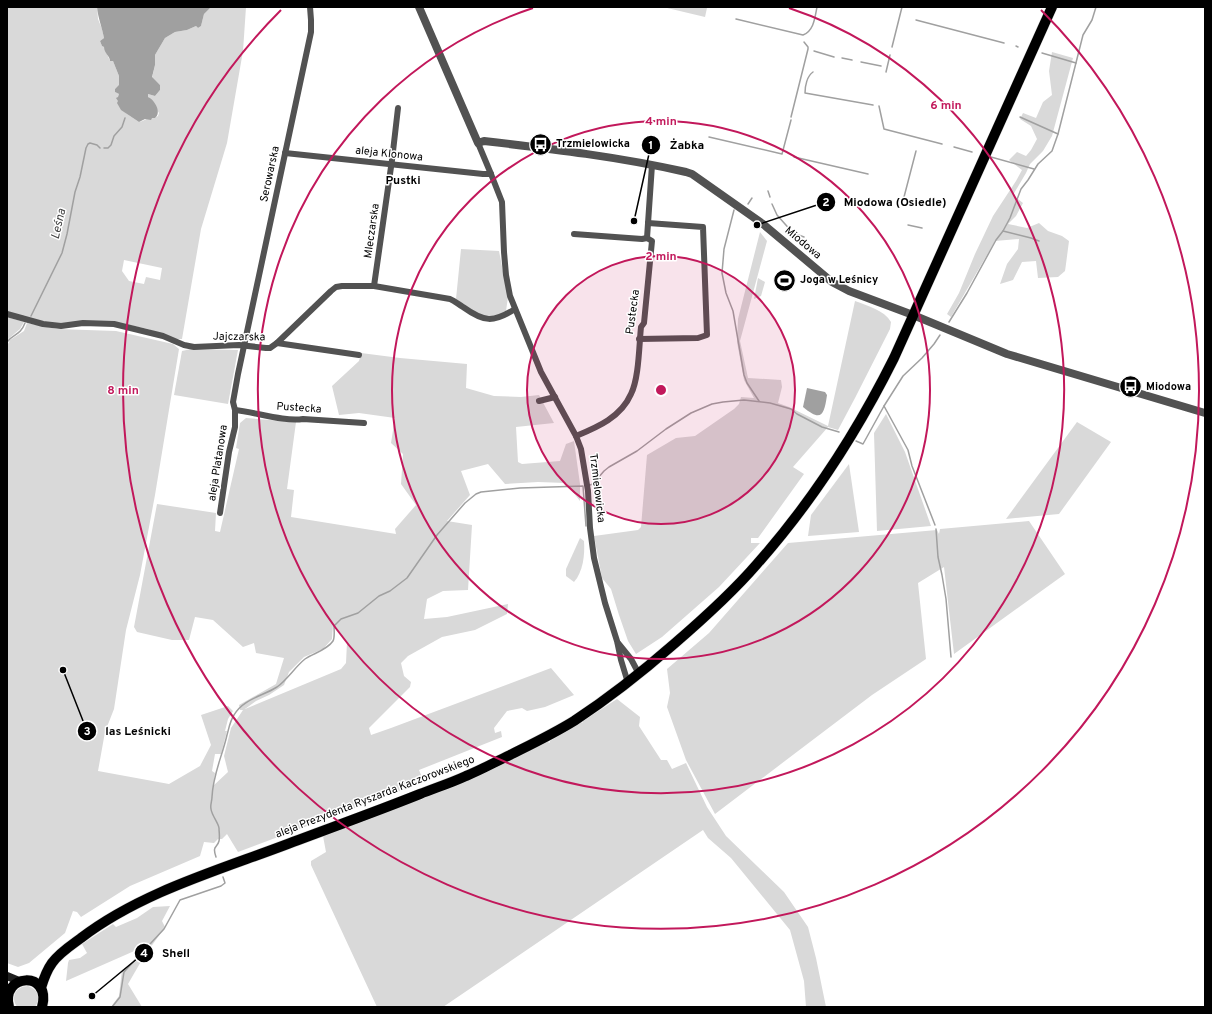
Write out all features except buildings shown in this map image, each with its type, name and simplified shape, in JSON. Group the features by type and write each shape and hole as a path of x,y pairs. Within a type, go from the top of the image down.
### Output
{"main road":[{"name":"aleja Prezydenta Ryszarda Kaczorowskiego","path":"30,981 36,978 63,951 88,932 142,900 466,776 545,738 611,696 628,683 716,606 755,566 782,535 819,486 869,406 894,358 1052,7"},
{"name":"aleja Prezydenta Ryszarda Kaczorowskiego","path":"41,988 49,966"},
{"path":"7,976 19,981"},
{"path":"9,1007 8,989 19,981 25,980 35,982 41,988 44,994 42,1007"}],"street":[{"name":"Serowarska","path":"243,346 311,32 310,7"},
{"name":"Trzmielowicka","path":"419,7 502,202 504,252 510,296 541,372 576,436 588,491 590,528 594,558 628,683"},
{"name":"Mleczarska","path":"374,286 392,164 398,108"},
{"name":"Miodowa","path":"478,143 484,141 610,157 692,174 763,224 832,282 849,291 913,315 1007,354 1205,413"},
{"name":"aleja Klonowa","path":"285,153 491,174"},
{"name":"Pustecka","path":"576,436 610,420 631,394 636,380 639,339 641,327 644,323 652,241 647,238 652,165"},
{"path":"639,339 698,338 707,335 703,227 648,223"},
{"path":"574,234 642,240 647,238"},
{"name":"Jajczarska","path":"7,314 42,324 61,326 83,323 114,324 163,336 184,345 194,347 243,346 270,348 331,291 336,287 342,286 374,286 450,299 481,318 488,319 497,319 515,309"},
{"path":"277,343 360,355"},
{"name":"aleja Platanowa","path":"220,513 235,427 233,402 243,346"},
{"path":"539,401 555,397"},
{"name":"Pustecka","path":"234,410 298,420 304,419 364,423"},
{"name":"Trzmielowicka","path":"617,642 631,659 639,674"}],"shaded area":[{"path":"7,7 97,7 98,19 104,38 100,41 110,61 113,61 119,76 120,85 115,89 115,92 119,94 119,104 127,114 139,122 148,118 155,118 159,113 148,97 148,94 155,96 160,90 160,85 152,78 155,65 155,55 165,38 175,32 187,30 196,26 198,28 201,26 204,14 211,7 246,7 243,51 227,143 201,229 182,339 173,339 148,329 129,325 60,324 43,322 7,312","holes":["124,260 162,268 160,280 146,277 144,284 129,281 122,271"]},
{"path":"97,7 211,7 204,14 201,26 198,28 196,26 187,30 175,32 165,38 155,55 155,65 152,77 160,85 160,90 155,96 148,94 148,97 155,104 158,110 157,116 151,120 145,119 139,122 121,110 117,103 118,101 116,98 119,94 115,92 115,89 119,85 119,76 113,61 110,61 100,41 104,38"},
{"path":"663,7 701,7 707,8 705,17"},
{"path":"1052,52 1073,58 1052,136 1043,151 1030,164 1013,195 1023,203 1016,216 1008,224 1027,228 1039,223 1048,231 1062,236 1069,241 1065,271 1058,277 1038,278 1036,261 1022,262 1013,280 1000,284 1007,264 1018,249 1019,239 995,241 951,317 947,314 959,293 993,216 1022,170 1009,160 1017,152 1026,156 1037,139 1031,126 1020,119 1023,113 1036,118 1043,102 1052,95 1049,71"},
{"path":"760,232 767,241 740,341 748,378 781,380 782,387 778,403 828,426 855,301 884,314 891,322 890,329 838,430 828,427 793,467 804,474 758,538 751,538 751,543 760,543 719,587 662,637 636,654 628,641 611,589 602,578 594,536 638,530 641,527 647,455 676,438 695,436 734,409 739,404 741,397 754,398 744,380 737,342 738,319"},
{"path":"461,249 499,251 508,297 506,311 500,315 486,317 470,309 456,299"},
{"path":"758,278 765,282 761,296 754,299"},
{"path":"7,317 24,322 20,329 7,340"},
{"path":"27,323 57,329 116,331 173,344 179,349 140,575 126,630 114,709 105,732 98,771 169,784 200,766 211,745 201,715 228,706 233,711 228,719 225,731 227,731 221,754 215,754 212,771 215,773 213,786 228,772 224,756 231,728 243,710 240,710 239,705 276,684 284,658 256,653 254,643 243,647 213,620 195,617 189,640 172,640 137,632 134,627 157,504 216,513 215,531 220,532 239,449 236,448 240,423 246,418 296,422 287,489 294,490 291,517 396,534 395,529 416,505 401,484 403,454 391,443 395,418 359,413 339,415 332,386 359,361 361,353 467,364 466,388 494,396 521,397 539,395 554,423 516,427 518,462 522,464 560,461 566,444 574,441 580,484 580,501 566,483 538,482 505,484 488,464 461,471 470,495 447,521 472,525 468,590 443,591 427,599 424,619 447,617 508,604 507,614 475,630 442,637 408,656 401,663 404,676 411,682 410,687 369,728 371,735 551,668 574,695 545,707 527,711 522,708 507,711 494,728 495,733 501,731 502,737 419,770 424,782 238,852 227,834 222,839 218,839 214,843 204,842 200,856 130,886 81,917 77,912 73,911 65,933 29,963 18,967 7,963 7,346 10,340 24,331","holes":["333,624 347,642 346,663 341,669 245,709 284,685 289,672 304,657 323,649 332,639"]},
{"path":"191,349 238,350 228,404 174,395 182,351"},
{"path":"807,388 825,392 827,395 825,408 821,414 814,414 803,407"},
{"path":"886,414 905,452 931,526 877,531 874,433"},
{"path":"1077,422 1111,442 1059,514 1006,519"},
{"path":"849,464 859,532 808,536 811,515"},
{"path":"1029,521 1065,574 954,654 944,567 918,583 926,659 872,695 715,814 686,760 667,707 670,693 667,669 709,633 788,543 937,530 939,534 940,529"},
{"path":"580,538 584,541 584,557 580,573 574,582 566,576 566,569"},
{"path":"617,699 640,717 639,726 661,760 667,760 672,769 686,763 707,807 726,836 784,892 808,927 826,1007 806,1007 804,981 790,930 731,858 708,838 703,830 443,1007 377,1007 311,865 311,861 326,852 323,836 420,798 421,800 422,798 548,741 549,743 582,722 583,723 583,721"},
{"path":"170,906 162,921 165,927 143,958 128,984 142,1007 111,1007 119,996 122,970 138,960 148,945 66,981 69,960 80,958 87,953 82,944 113,924 116,927 137,918 153,907"},
{"path":"28,986 34,989 38,994 37,1004 35,1007 17,1007 14,1000 15,993 20,988"}],"waterway":[{"path":"736,19 803,35 812,27 817,7"},
{"path":"892,47 902,7"},
{"path":"949,322 996,240 1003,231 1010,218 1021,189 1038,164 1052,151 1058,134 1083,35 1092,20 1096,7"},
{"path":"916,20 1004,43"},
{"path":"791,117 808,49 804,42"},
{"path":"814,51 834,57"},
{"path":"1042,53 1076,63"},
{"path":"886,72 890,55"},
{"path":"842,58 852,60"},
{"path":"861,62 881,66"},
{"path":"813,72 807,81 805,93 873,105"},
{"path":"879,106 884,129 942,144"},
{"path":"1020,117 1058,134"},
{"name":"Leśna","path":"104,148 108,148 111,145 114,136 122,127 125,118"},
{"path":"709,137 782,154 791,120"},
{"name":"Leśna","path":"31,316 62,253 86,148 90,143 97,145 100,148"},
{"path":"954,147 972,152"},
{"path":"904,197 916,151"},
{"path":"794,157 868,174"},
{"path":"991,157 1034,169"},
{"path":"768,191 770,197"},
{"path":"748,204 752,198"},
{"path":"772,204 777,215 793,233 804,237"},
{"path":"734,210 724,249 722,273 726,293 733,311 744,375 747,383 759,401"},
{"path":"908,225 922,228"},
{"path":"1003,231 1039,241"},
{"name":"Leśna","path":"7,342 21,330 25,323"},
{"path":"856,441 863,444 903,376 922,358 940,335"},
{"path":"598,478 609,467 637,451 666,429 691,413 712,404 744,400 770,403 791,409 797,414 822,427 839,432"},
{"path":"884,406 908,450 912,466 935,525"},
{"path":"590,485 595,483"},
{"path":"216,857 215,849 219,841 219,828 211,808 213,789 216,773 234,715 248,701 277,687 305,659 324,649 330,644 334,638 334,626 341,619 358,613 379,596 390,591 407,578 437,535 465,503 481,492 520,488 583,486 586,526"},
{"path":"936,529 938,557 946,599 951,657"},
{"path":"112,1007 120,997 124,972 164,929 180,900 221,886 225,883 223,877"}],"place":[{"name":"Trzmielowicka","path":"540,144"},
{"name":"Żabka","path":"634,221"},
{"name":"Miodowa (Osiedle)","path":"757,225"},
{"name":"Joga w Leśnicy","path":"785,280"},
{"name":"Miodowa","path":"1131,387"},
{"name":"las Leśnicki","path":"63,670"},
{"name":"Shell","path":"92,996"}],"district":[{"name":"Pustki","path":"403,181"}]}
